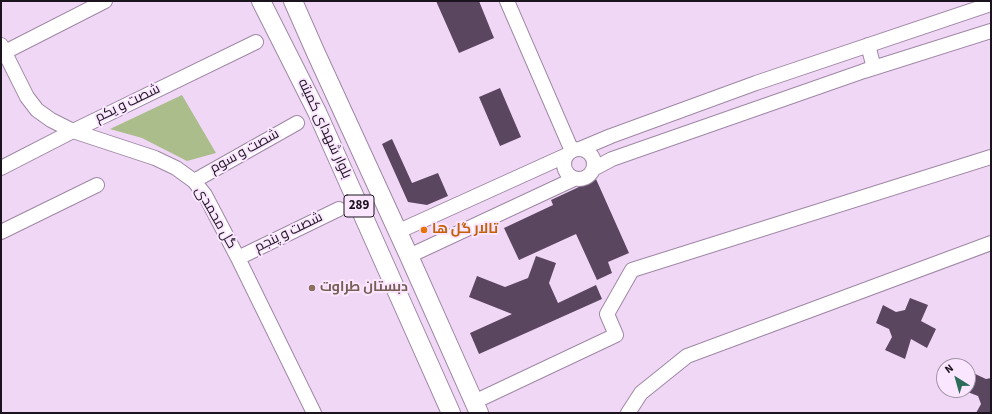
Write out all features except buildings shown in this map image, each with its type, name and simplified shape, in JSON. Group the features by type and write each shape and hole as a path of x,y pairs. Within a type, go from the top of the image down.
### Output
{"main road":[{"name":"بلوار شهدای کمیته","path":"261,1 317,112 451,413"},
{"name":"بلوار شهدای کمیته","path":"293,1 476,407"}],"street":[{"path":"2,50 105,1"},
{"path":"507,1 573,151"},
{"path":"397,232 573,151 611,136 756,82 991,4"},
{"path":"595,168 593,157 586,150 573,151 565,159 564,169 566,173 574,179 584,179 589,176 595,168 612,159 874,68 991,31"},
{"name":"شصت و یکم","path":"1,168 73,131 256,42"},
{"path":"868,45 874,68"},
{"name":"گل محمدی","path":"2,50 27,97 37,110 51,120 73,131 156,158 176,168 194,181 205,195 238,258 314,413"},
{"name":"شصت و سوم","path":"194,181 297,123"},
{"path":"476,407 616,335 607,314 632,270 991,157"},
{"path":"409,256 574,179"},
{"path":"1,232 97,185"},
{"name":"شصت و پنجم","path":"238,258 339,209"},
{"path":"628,413 641,393 687,356 991,243"}],"green space":[{"path":"182,95 216,153 187,161 142,138 110,129"}],"place":[{"name":"تالار گل ها","path":"424,230"},
{"name":"دبستان طراوت","path":"312,288"}]}
